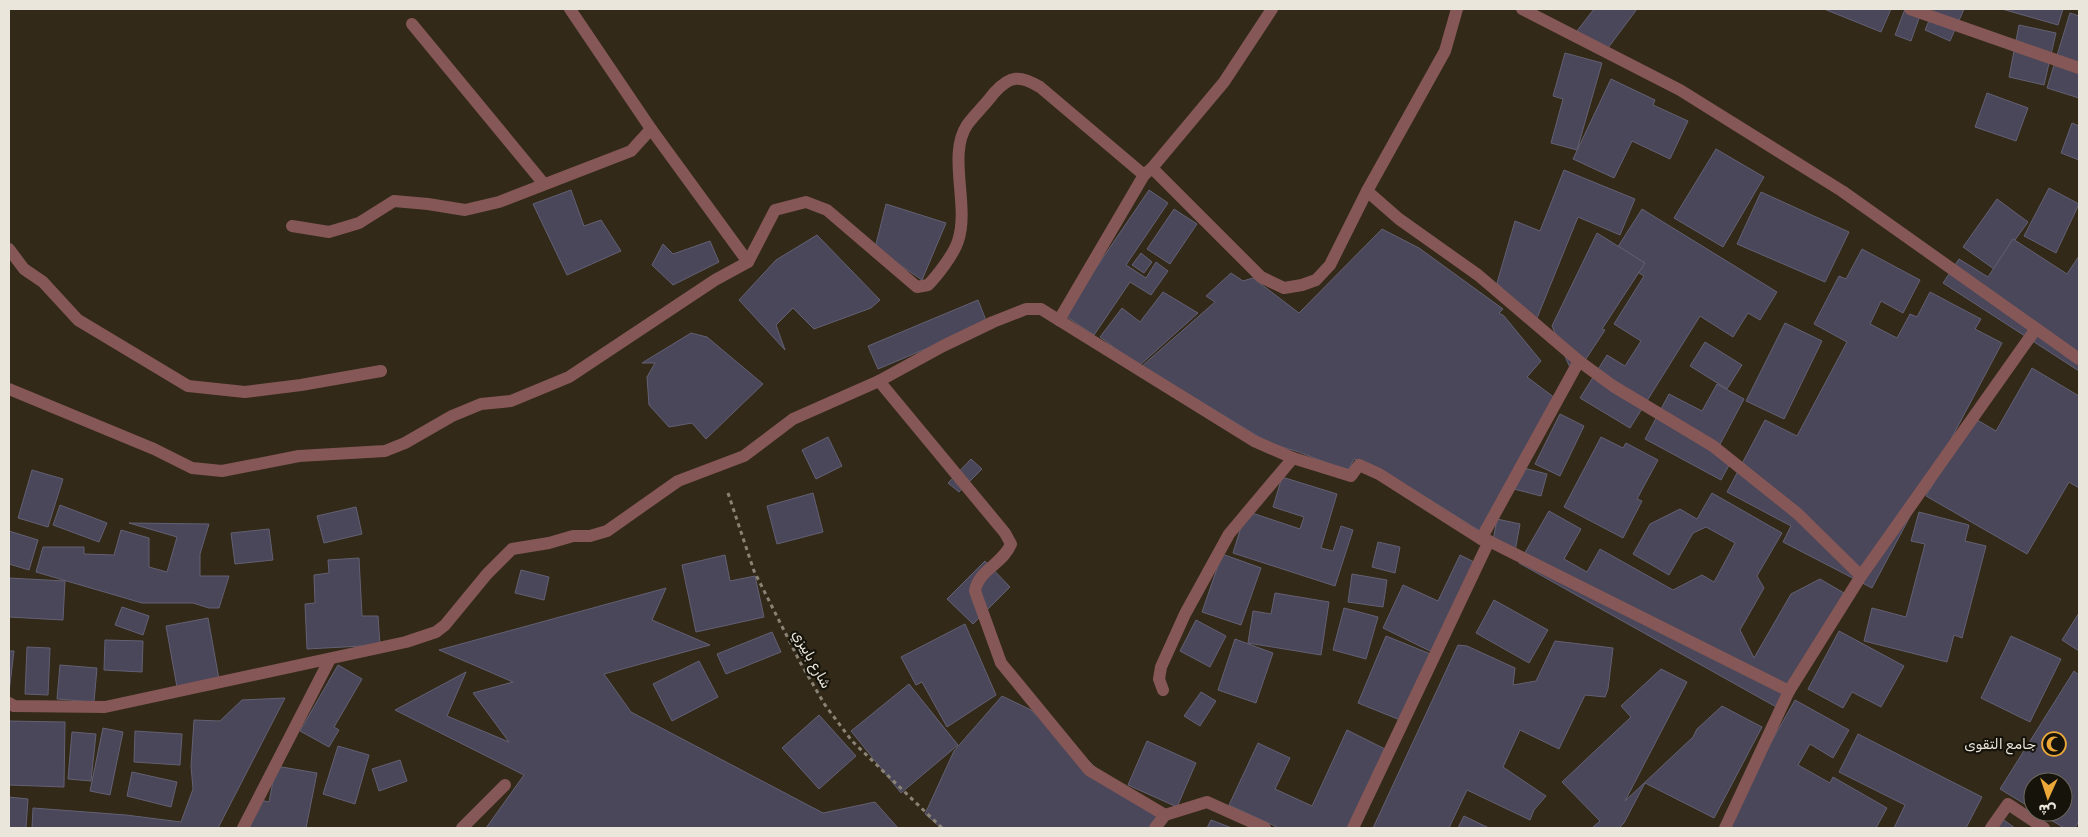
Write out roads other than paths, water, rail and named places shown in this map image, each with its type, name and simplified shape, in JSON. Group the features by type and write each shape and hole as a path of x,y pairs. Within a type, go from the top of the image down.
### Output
{"street":[{"path":"570,9 651,129 748,262"},
{"path":"1059,320 1148,172 1224,82 1272,9"},
{"path":"9,389 154,449 192,468 222,471 299,456 385,451 405,443 452,416 481,404 511,401 569,377 715,280 748,262 775,210 806,202 827,210 917,287 928,285 958,242 963,201 958,171 960,146 966,126 1000,86 1015,77 1027,79 1040,87 1148,172 1261,277 1284,288 1302,285 1316,280 1330,265 1367,191 1445,51 1457,9"},
{"path":"1522,9 1680,90 1834,186 2035,330 2079,359"},
{"path":"1914,9 2079,68"},
{"path":"412,24 544,184"},
{"path":"292,226 329,232 359,223 394,201 465,210 499,202 631,151 651,129"},
{"path":"1367,191 1399,219 1478,275 1578,361 1613,386 1713,446 1798,514 1861,576"},
{"path":"9,249 24,269 43,282 78,320 188,386 244,392 300,385 381,371"},
{"path":"9,703 14,706 58,708 104,707 406,642 436,632 445,625 493,568 512,549 549,543 573,536 590,536 607,530 678,481 744,456 793,418 879,381 943,346 1026,309 1042,309 1217,420 1254,441 1293,458 1351,476 1359,465 1379,474 1485,540 1789,691"},
{"path":"1725,828 1789,691 1861,576 2035,330"},
{"path":"1353,828 1485,540 1578,361"},
{"path":"879,381 1005,533 1011,544 1007,554 977,580 975,591 1001,663 1089,770 1165,815"},
{"path":"1163,690 1160,679 1163,662 1185,614 1228,534 1293,458"},
{"path":"243,828 330,659"},
{"path":"462,828 505,785"},
{"path":"1155,828 1165,815 1207,802 1265,828"},
{"path":"1992,828 2008,804 2044,828"}],"place":[{"name":"جامع التقوى","path":"2054,744"}]}
